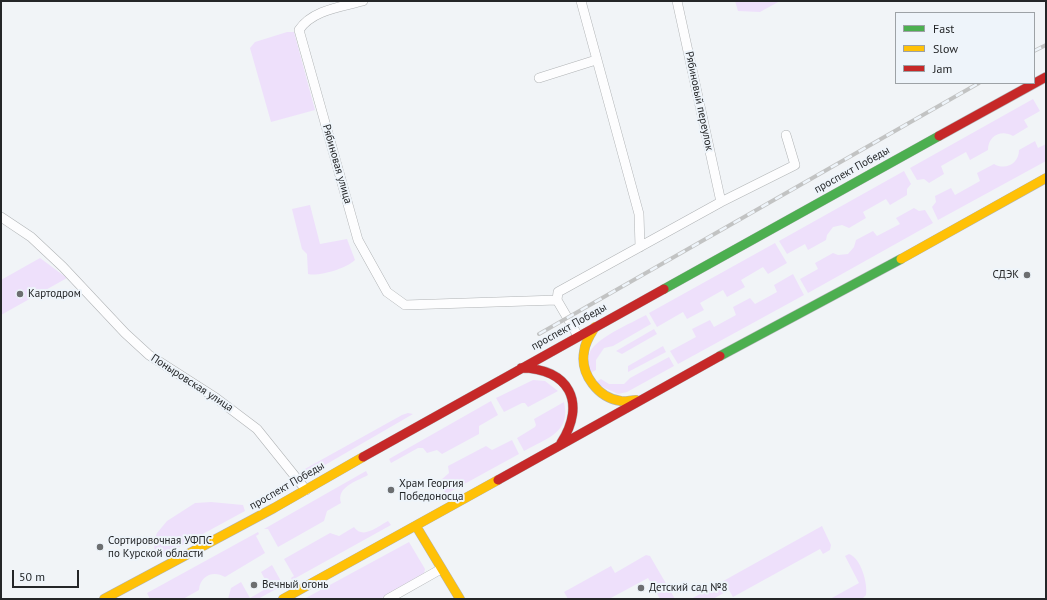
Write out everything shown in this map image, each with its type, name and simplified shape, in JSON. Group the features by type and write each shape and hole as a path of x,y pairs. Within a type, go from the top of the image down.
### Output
{"main road":[{"name":"проспект Победы","path":"1035,83 1046,77"},
{"name":"проспект Победы","path":"104,599 306,490 519,368 1033,84"},
{"path":"283,599 641,400 884,269 1046,178"},
{"path":"597,325 588,336 583,350 583,365 588,379 598,391 611,399 626,402 641,400"},
{"path":"519,368 533,367 548,371 560,379 570,392 574,406 573,421 567,436 558,446"},
{"path":"416,526 460,599"}],"street":[{"name":"Рябиновая улица","path":"363,1 317,14 305,21 299,30 358,240 387,292 405,305 557,300"},
{"path":"581,1 639,214 640,247"},
{"name":"Рябиновый переулок","path":"677,1 721,202"},
{"path":"539,78 596,60"},
{"path":"578,336 557,300 558,292 721,202 795,164 786,135"},
{"name":"Поныровская улица","path":"2,219 31,237 58,262 125,333 149,355 221,401 257,429 306,490"},
{"path":"388,599 441,569"}],"shaded area":[{"path":"735,1 780,1 760,12 738,11"},
{"path":"287,32 294,32 315,110 271,122 250,48 255,42"},
{"path":"1033,99 1040,111 1024,120 1028,127 1013,136 1004,133 996,135 990,141 988,150 970,160 966,152 941,166 944,174 929,183 924,179 917,180 910,168"},
{"path":"1035,141 1038,148 1046,144 1046,161 938,220 932,207 936,202 935,196 951,188 955,195 980,181 977,173 994,164 1003,167 1011,164 1017,159 1019,150"},
{"path":"904,171 911,184 907,189 907,195 890,205 886,199 863,212 866,218 849,228 842,225 833,227 827,235 826,240 808,250 805,244 787,254 779,241"},
{"path":"310,205 320,244 347,239 355,260 340,269 326,273 313,275 308,274 307,254 302,249 292,209"},
{"path":"914,208 919,211 925,210 933,223 808,293 800,279 818,269 815,263 833,253 838,255 848,254 854,247 856,240 873,231 877,236 900,224 896,218"},
{"path":"775,243 787,263 768,274 763,267 741,280 745,287 727,297 723,290 700,303 704,310 687,319 683,312 657,327 649,313"},
{"name":"Картодром","path":"40,258 67,278 1,315 1,280"},
{"path":"793,274 804,295 678,364 670,351 696,337 692,329 710,320 714,327 736,315 733,307 750,298 755,304 777,292 774,285"},
{"path":"646,315 651,324 613,346 604,348 596,360 596,370 589,374 589,355 597,343 613,332"},
{"path":"654,329 657,334 622,354 616,351"},
{"path":"663,346 666,352 628,372 628,366"},
{"path":"669,357 674,366 627,392 618,394 594,383 601,379 609,384 624,384 630,378"},
{"path":"533,380 545,381 558,391 528,407 525,403 522,403 504,412 496,398"},
{"path":"491,401 498,415 479,426 479,434 442,454 437,450 427,453 423,448 418,448 391,463 389,459"},
{"path":"564,402 564,421 560,428 549,438 524,451 517,438 535,427 536,425 534,419"},
{"path":"408,413 413,414 306,476 303,475 303,470"},
{"path":"512,440 519,454 446,494 441,485 443,483 441,480 449,473 448,466 486,446 492,450"},
{"path":"366,471 368,475 353,482 344,489 340,497 341,503 327,511 324,521 278,547 268,529 264,529"},
{"path":"211,502 243,505 245,511 155,560 154,541 157,533 167,521 195,503"},
{"path":"388,521 391,525 292,580 291,578 294,576 284,559 330,533 339,536 354,527 358,531 362,532 371,531"},
{"path":"822,526 831,545 830,550 823,554 820,549 733,597 729,590 713,599 691,599"},
{"path":"258,532 259,534 256,536 265,553 225,577 216,574 208,576 202,581 199,590 183,599 150,599 147,593"},
{"path":"409,542 425,569 424,573 380,599 304,599"},
{"path":"849,554 857,561 863,572 866,585 866,595 862,599 830,599 859,583 845,556"},
{"path":"646,555 650,556 675,599 660,599 648,578 609,599 568,599 564,592 611,566 615,573"},
{"path":"272,565 282,583 285,581 287,583 258,599 228,599 231,588 241,582 250,598 269,587 261,572"}],"railway":[{"path":"1035,50 1046,45"},
{"path":"539,334 977,84"}],"traffic: fast":[{"path":"664,289 939,136"},
{"path":"720,356 901,259"}],"traffic: slow":[{"path":"901,259 1046,178"},
{"path":"595,327 587,342 583,360 585,369 592,384 598,390 613,399 621,401 636,400"},
{"path":"104,599 274,508 363,457"},
{"path":"283,599 498,480"},
{"path":"416,526 460,599"}],"traffic: jam":[{"path":"1035,83 1046,77"},
{"path":"939,136 1033,84"},
{"path":"363,457 664,289"},
{"path":"498,480 720,356"},
{"path":"521,368 538,370 551,374 562,381 569,390 572,402 572,414 569,428 561,443"}],"place":[{"name":"СДЭК","path":"1027,275"},
{"name":"Картодром","path":"20,294"},
{"name":"Храм Георгия Победоносца","path":"391,490"},
{"name":"Сортировочная УФПС по Курской области","path":"100,547"},
{"name":"Вечный огонь","path":"254,585"},
{"name":"Детский сад №8","path":"641,588"}]}
